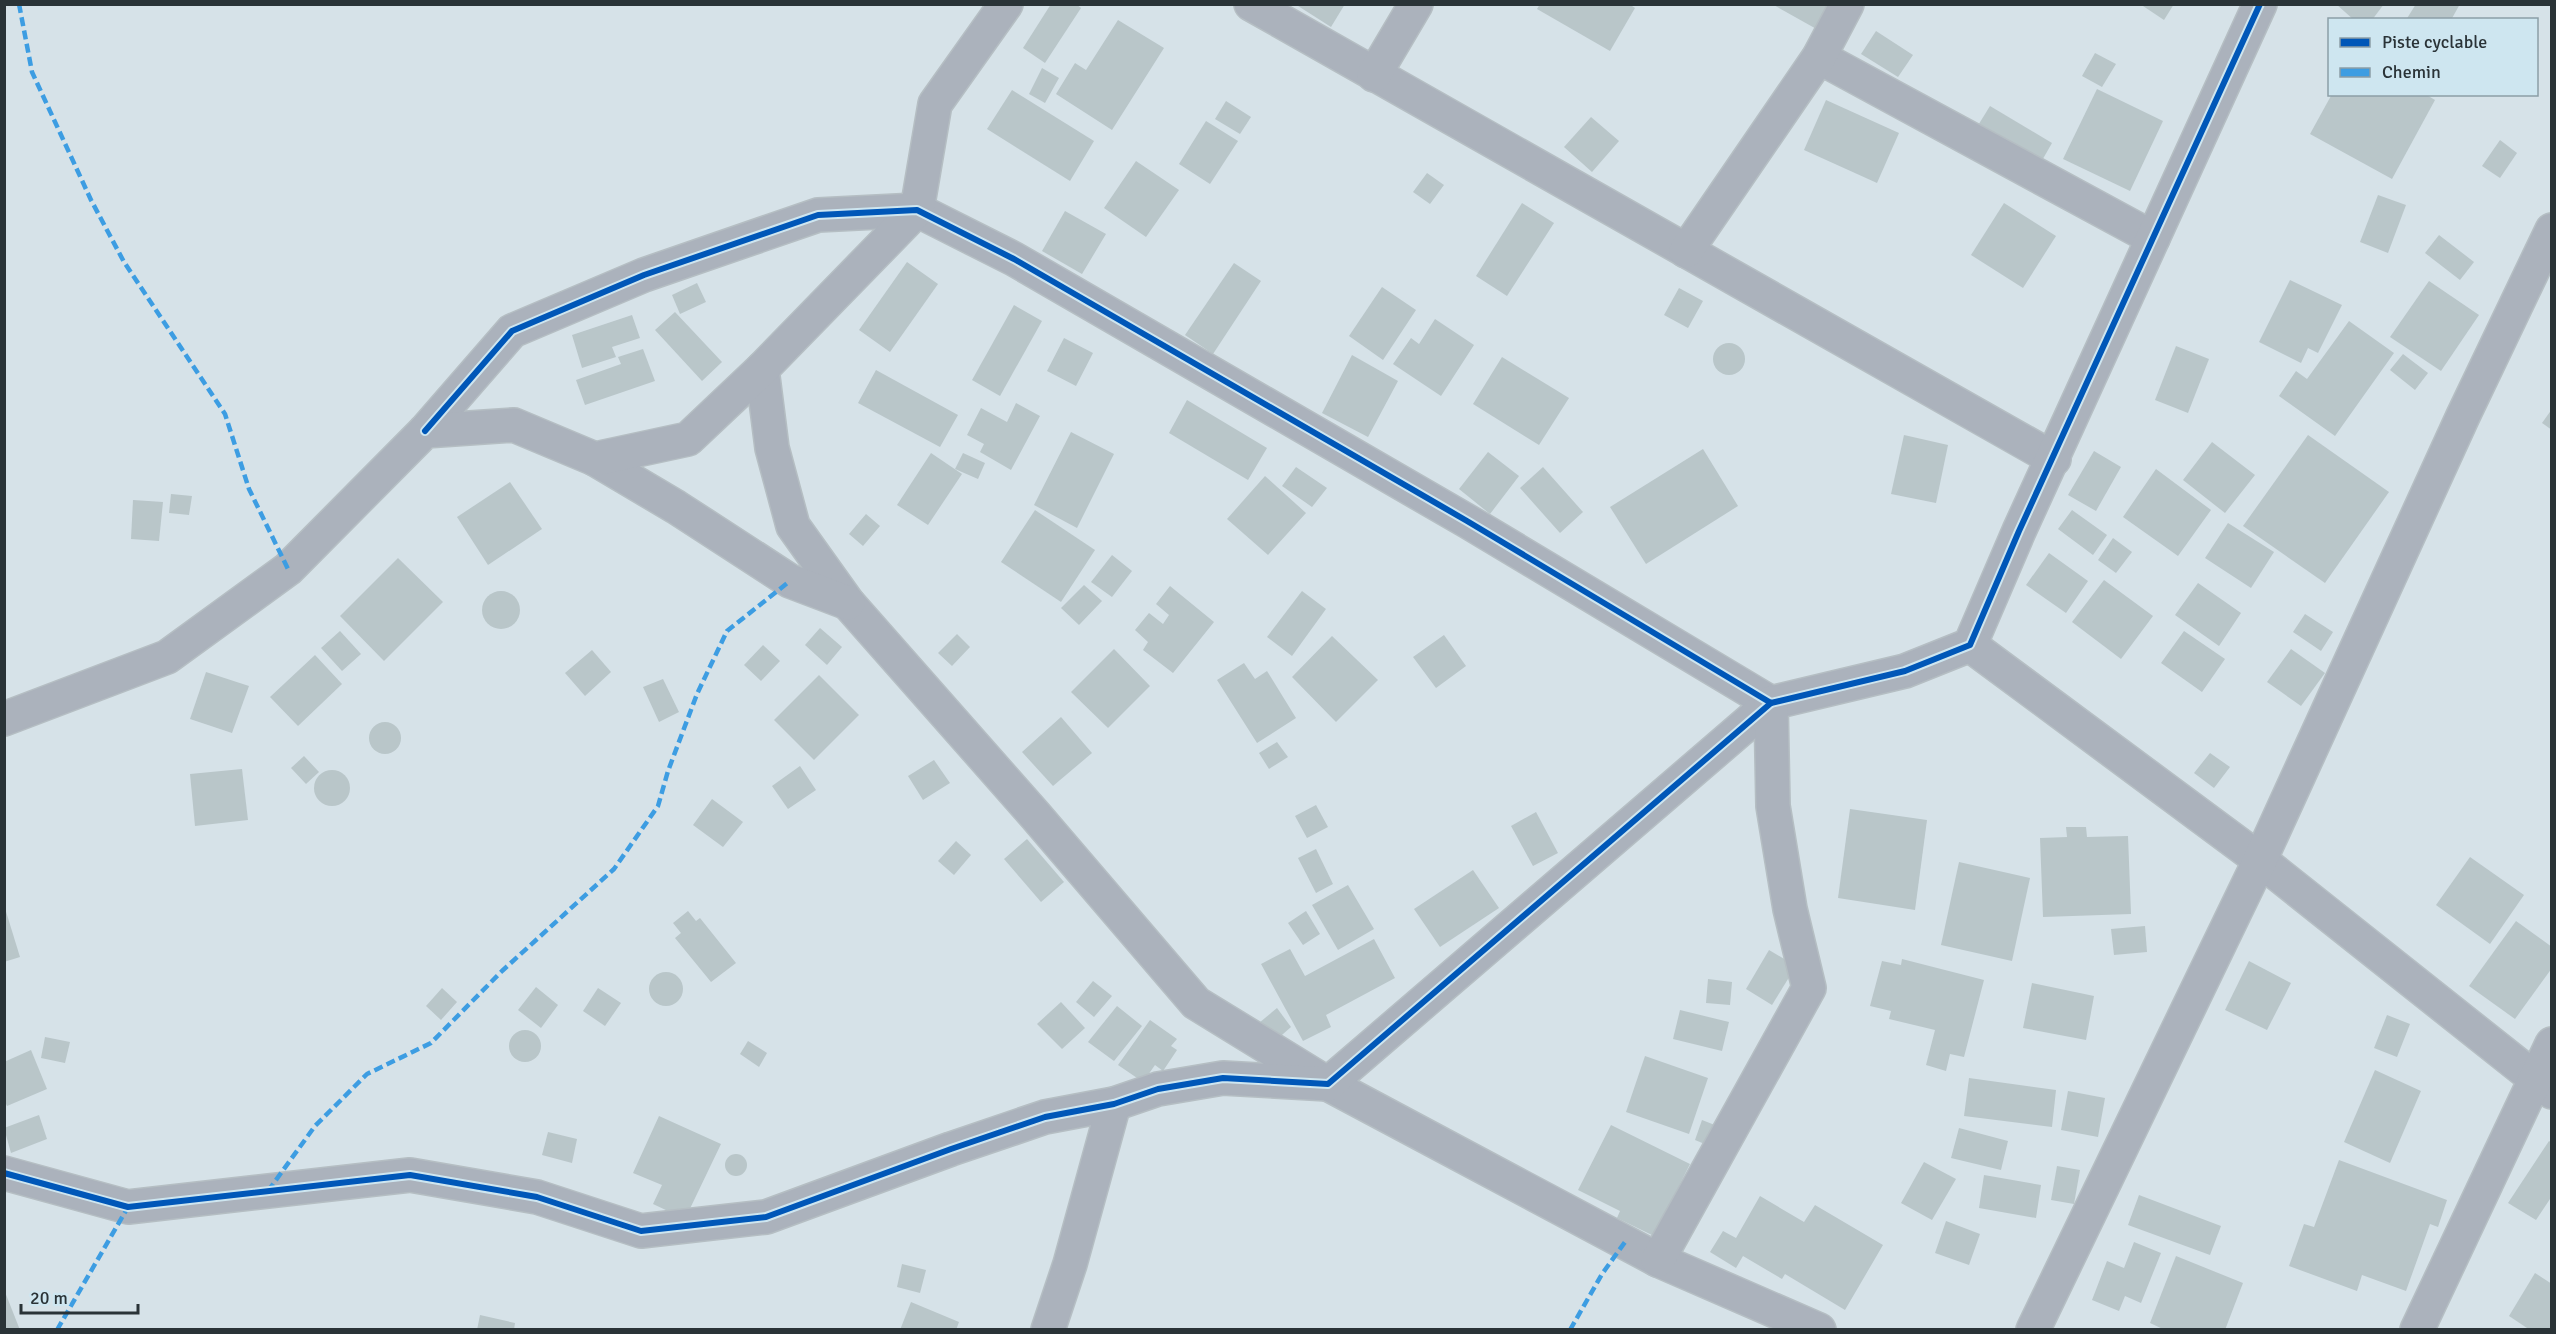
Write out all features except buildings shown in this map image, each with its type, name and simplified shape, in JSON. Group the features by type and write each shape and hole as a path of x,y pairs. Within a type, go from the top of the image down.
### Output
{"street":[{"path":"594,459 688,439 762,369 917,210 935,104 1006,4"},
{"path":"1251,4 2054,459"},
{"path":"1374,75 1416,4"},
{"path":"1686,251 1819,57 1847,4"},
{"path":"4,1173 128,1207 410,1175 537,1197 640,1231 766,1217 1045,1117 1114,1104 1158,1089 1223,1078 1328,1084 1772,703 1905,671 1970,645 2019,531 2054,459 2260,4"},
{"path":"1819,57 2153,238"},
{"path":"4,719 167,657 288,569 425,431 512,331 644,275 818,215 917,210 1024,265 1467,521 1772,703"},
{"path":"2033,1329 2260,860 2463,416 2552,230"},
{"path":"762,369 772,448 793,526 848,603 1196,1003 1328,1084 1658,1260 1819,1329"},
{"path":"425,431 514,425 594,459 676,507 790,581 848,603"},
{"path":"1970,645 2260,860 2543,1086"},
{"path":"1658,1260 1809,988 1790,909 1773,806 1772,703"},
{"path":"2417,1329 2543,1086 2552,1044"},
{"path":"1048,1329 1070,1264 1114,1104"}],"marked path":[{"path":"19,4 32,72 91,200 124,262 225,414 249,489 288,569"},
{"path":"268,1191 315,1126 367,1074 431,1043 502,971 614,869 658,806 668,771 697,694 727,631 790,581"},
{"path":"57,1330 128,1207"},
{"path":"1570,1330 1602,1274 1625,1242"}],"cycle path":[{"path":"425,431 512,331 644,275 818,215 917,210 1014,259 1467,521 1771,703 1905,671 1970,645 2019,531 2260,4"},
{"path":"4,1173 128,1207 410,1175 537,1197 641,1231 766,1217 1045,1117 1114,1104 1158,1089 1223,1078 1328,1084 1771,703"}]}
